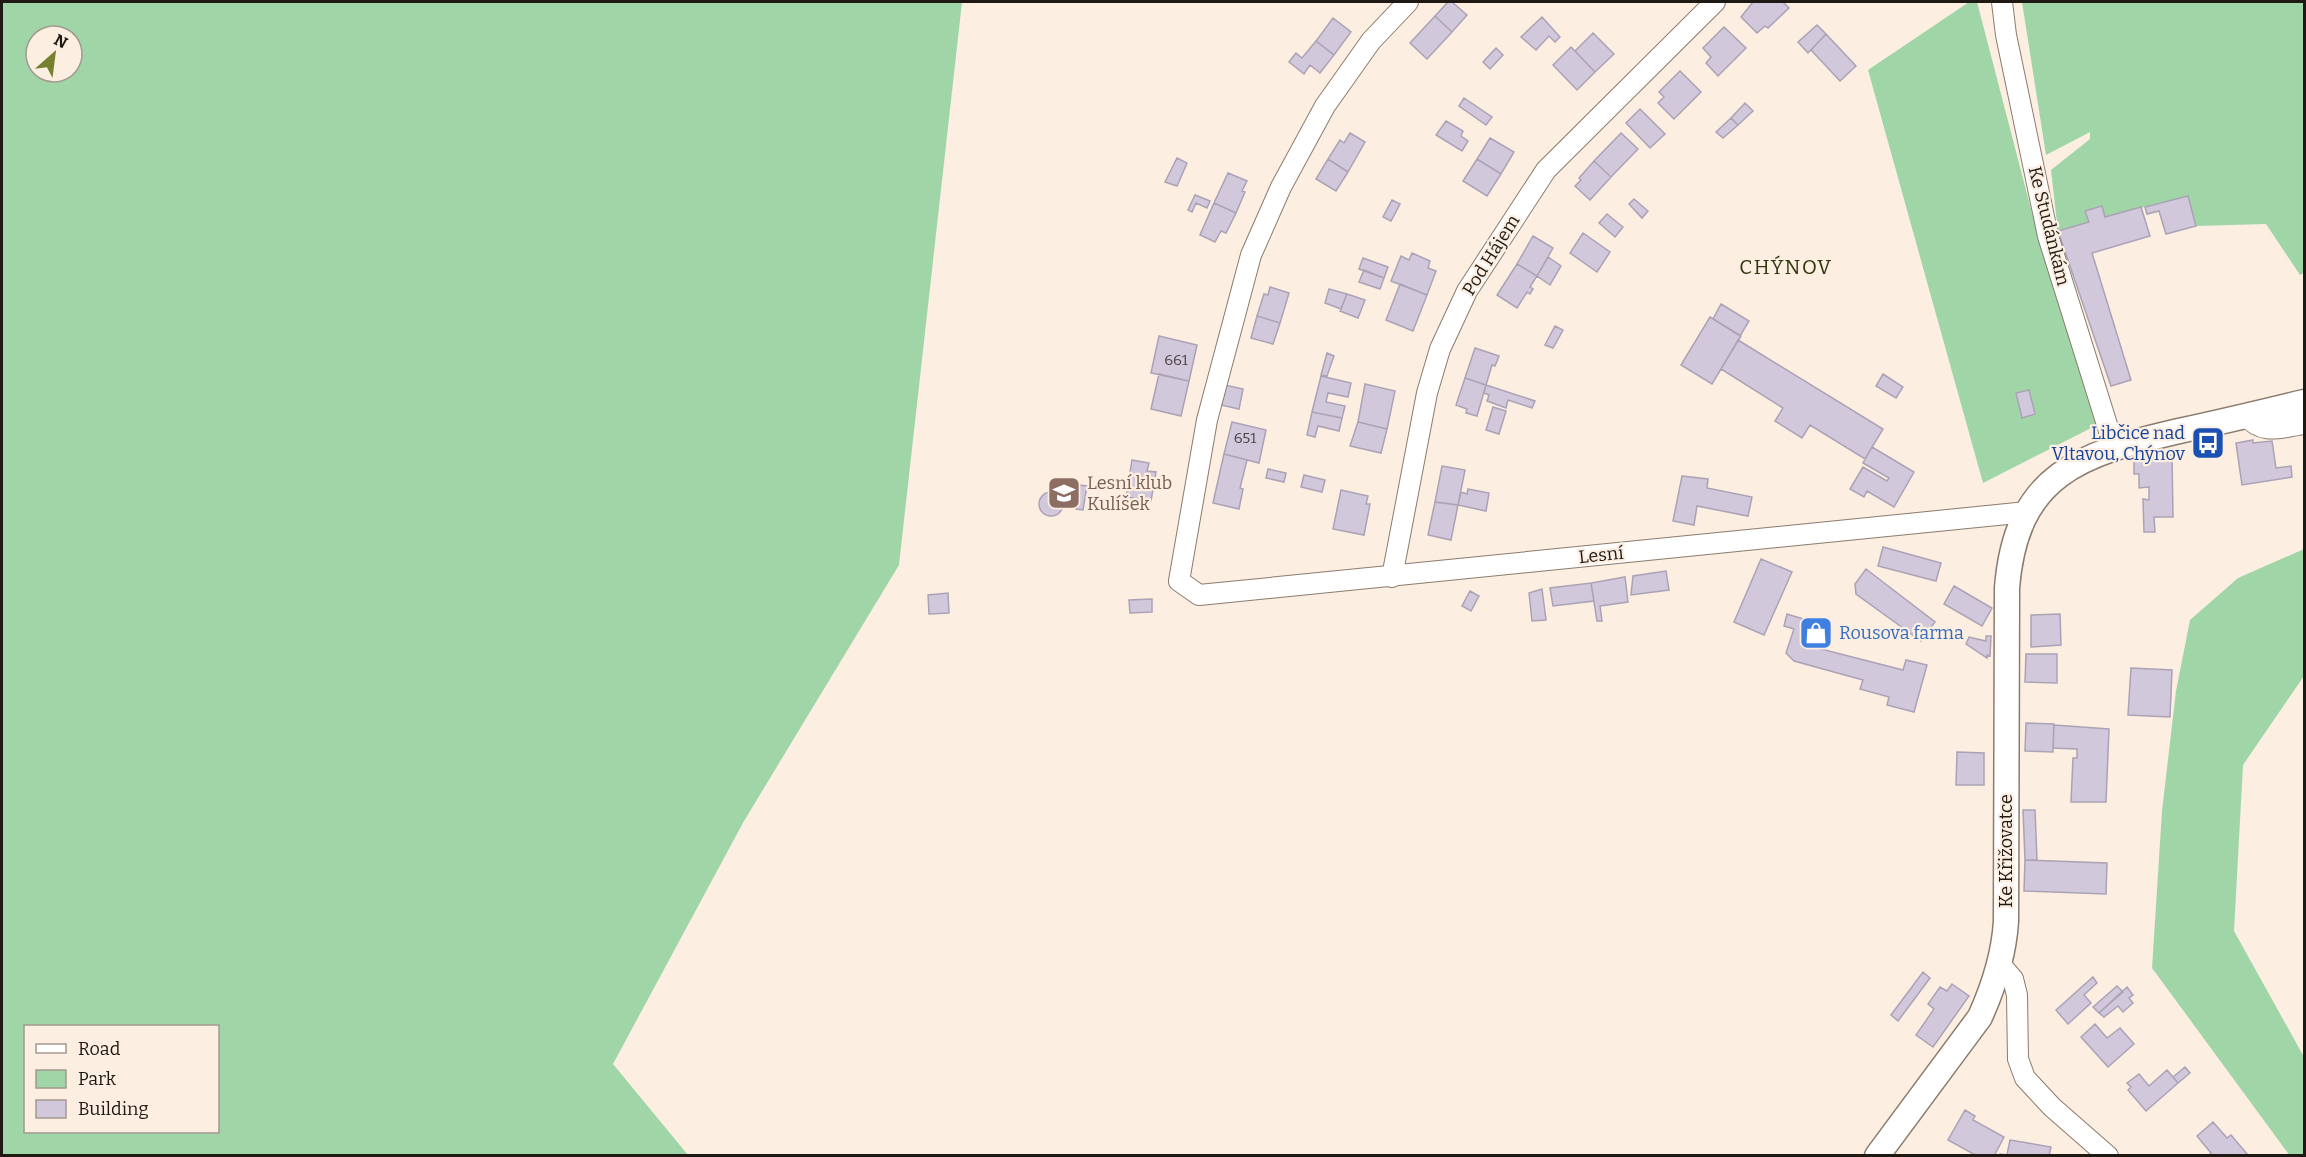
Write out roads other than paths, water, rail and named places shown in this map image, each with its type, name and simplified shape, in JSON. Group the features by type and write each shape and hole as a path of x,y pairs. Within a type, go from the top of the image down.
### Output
{"street":[{"name":"Lesní","path":"1408,2 1371,41 1325,106 1281,187 1251,255 1207,420 1179,581 1199,595 2027,512"},
{"name":"Pod Hájem","path":"1392,577 1427,393 1440,349 1467,291 1546,170 1715,2"},
{"name":"Ke Studánkám","path":"2002,2 2006,35 2048,236 2114,447"},
{"name":"Ke Křižovatce","path":"1877,1155 1974,1027 1989,997 2000,964 2006,921 2007,588 2013,545 2027,512 2041,491 2056,478 2077,464 2114,447 2304,402"},
{"path":"2246,416 2255,426 2265,429 2304,424"},
{"path":"2000,964 2013,979 2018,995 2018,1059 2025,1078 2052,1107 2108,1155"}],"place":[{"name":"Libčice nad Vltavou, Chýnov","path":"2208,443"},
{"name":"Lesní klub Kulíšek","path":"1064,493"},
{"name":"Rousova farma","path":"1816,633"}],"district":[{"name":"CHÝNOV","path":"1786,267"}]}
